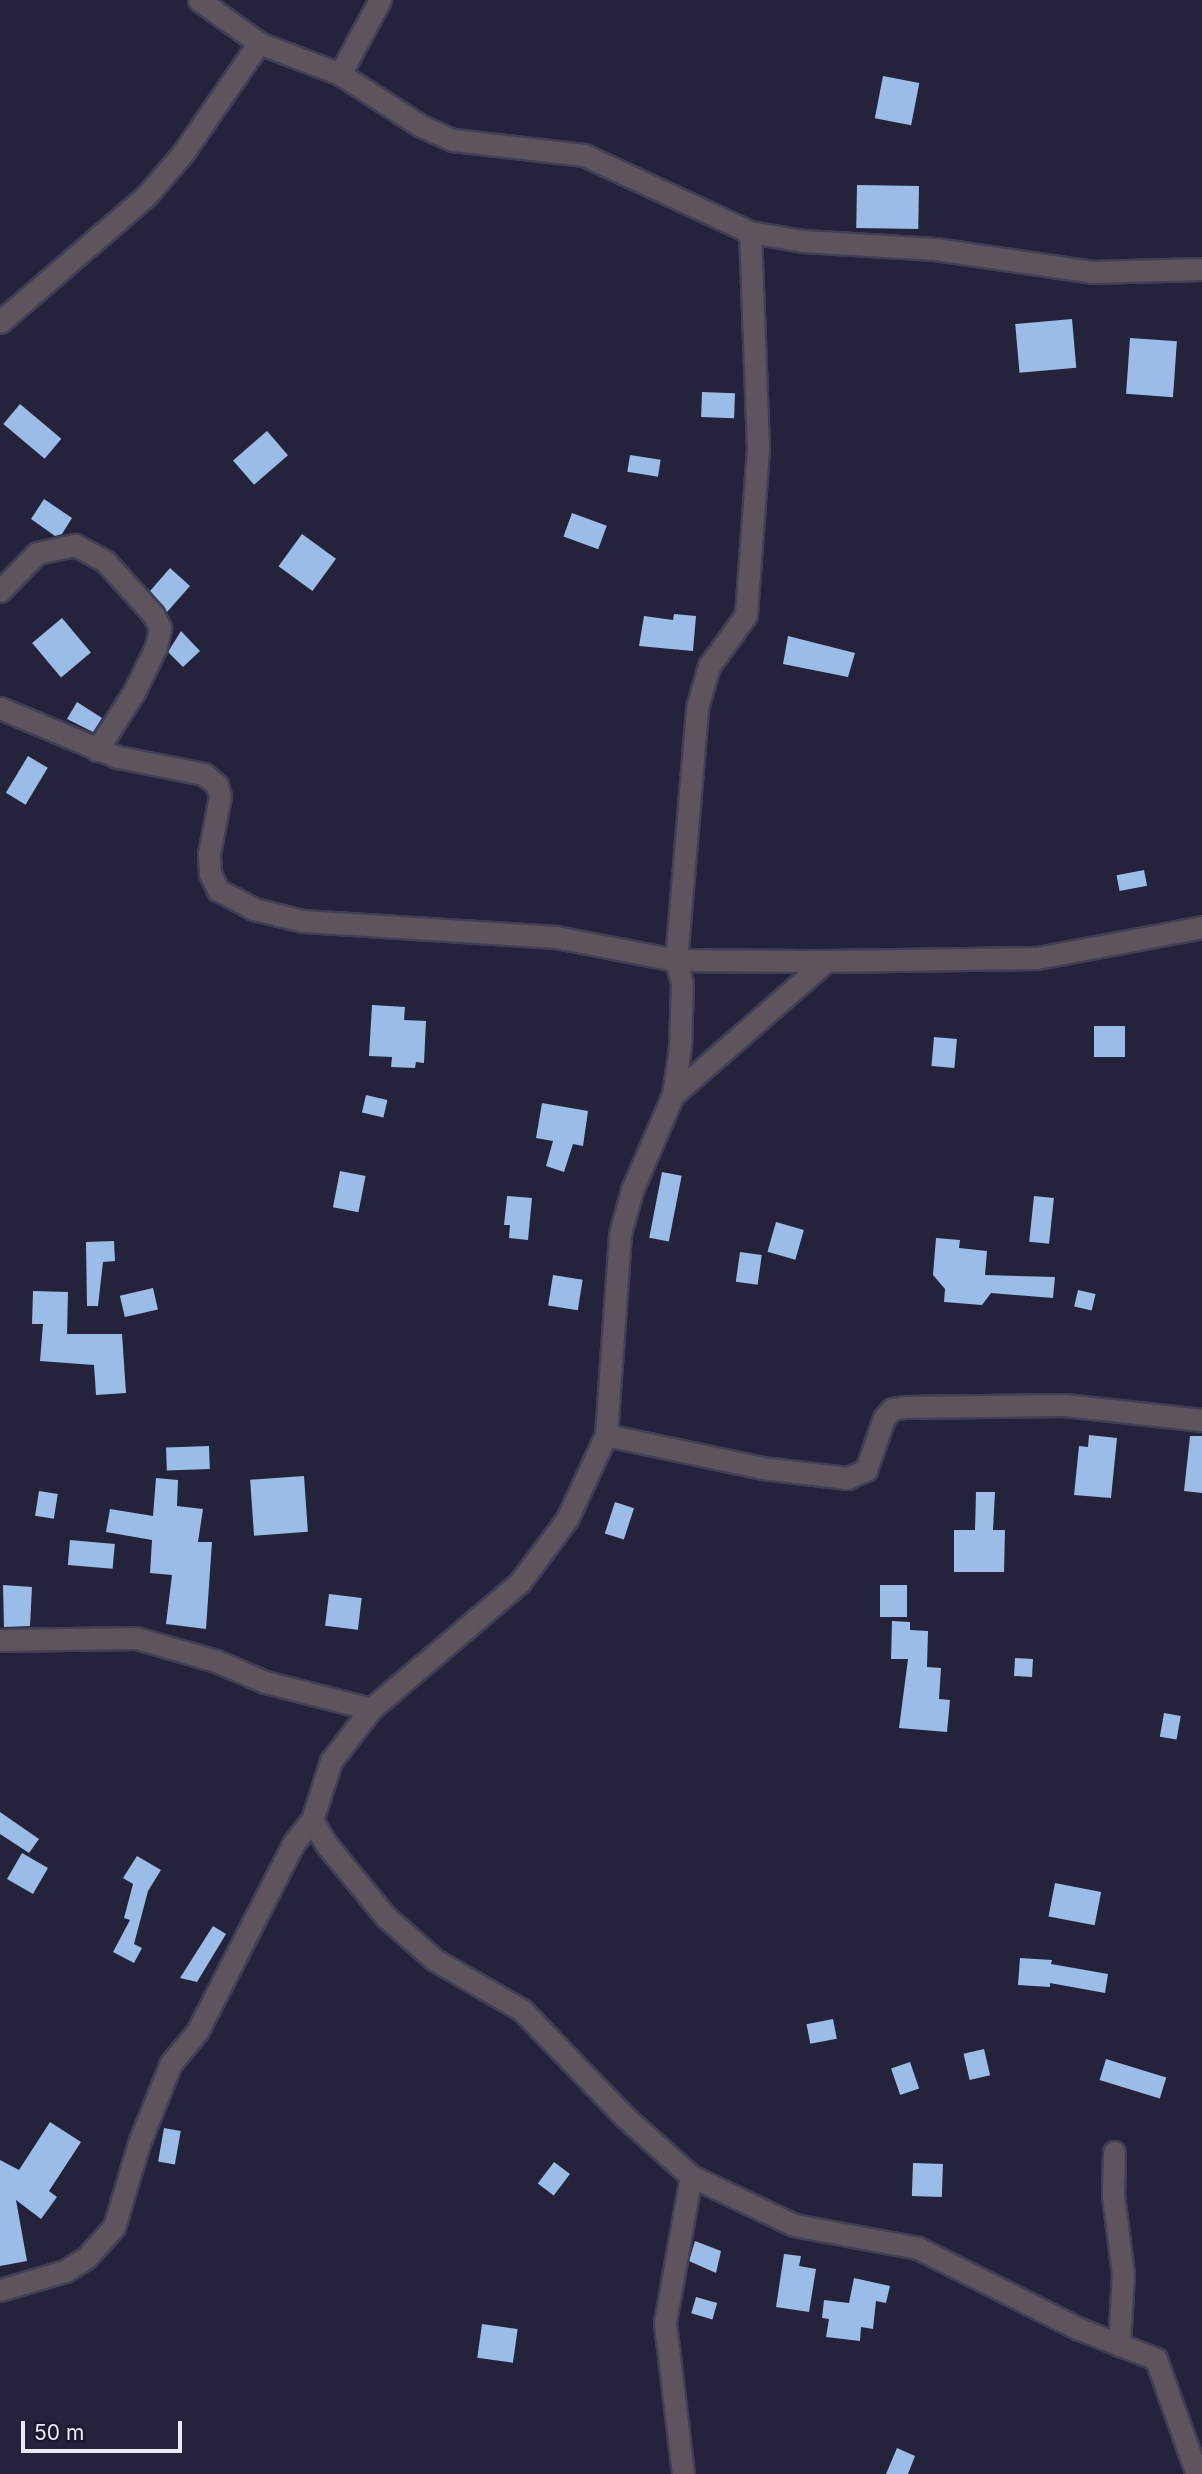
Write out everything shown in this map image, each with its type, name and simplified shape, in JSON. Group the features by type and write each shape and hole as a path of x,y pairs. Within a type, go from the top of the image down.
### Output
{"street":[{"path":"199,0 259,43 340,74 421,126 453,140 584,155 750,232 803,241 935,248 1092,272 1202,269"},
{"path":"340,74 380,0"},
{"path":"0,322 147,195 183,153 259,43"},
{"path":"0,2290 65,2271 86,2258 114,2227 139,2143 171,2063 197,2032 293,1844 313,1820 331,1761 370,1709 520,1583 567,1519 606,1435 622,1223 673,1096 682,1011 676,960 697,708 709,667 746,615 758,449 750,232"},
{"path":"0,591 37,553 75,545 105,561 153,614 159,628 156,647 134,692 97,750"},
{"path":"0,708 97,750 204,774 217,785 210,873 218,890 254,909 339,925 556,937 676,960 826,961 1037,958 1202,927"},
{"path":"673,1096 826,961"},
{"path":"606,1435 762,1468 847,1478 866,1469 884,1418 892,1409 1064,1405 1202,1420"},
{"path":"0,1640 136,1638 216,1661 265,1682 370,1709"},
{"path":"313,1820 326,1844 386,1917 435,1959 522,2010 625,2117 691,2176 794,2225 918,2248 1119,2345 1156,2359 1197,2474"},
{"path":"1114,2152 1113,2195 1123,2274 1119,2345"},
{"path":"683,2474 665,2322 691,2176"}],"building":[{"path":"883,76 919,83 911,125 875,118"},
{"path":"857,185 919,186 918,229 856,228"},
{"path":"1072,319 1076,368 1019,373 1015,324"},
{"path":"1130,338 1177,341 1173,397 1126,394"},
{"path":"702,392 735,393 734,418 701,417"},
{"path":"20,404 61,439 45,459 3,424"},
{"path":"267,431 288,455 254,485 233,461"},
{"path":"630,455 661,460 658,477 627,472"},
{"path":"44,499 72,518 62,534 55,536 31,519"},
{"path":"572,513 607,526 598,549 563,536"},
{"path":"302,534 336,559 312,591 278,566"},
{"path":"170,568 190,586 167,612 150,591"},
{"path":"674,614 696,616 693,651 639,646 644,616 673,620"},
{"path":"62,618 91,652 61,678 32,643"},
{"path":"181,631 200,651 183,667 168,652"},
{"path":"788,636 855,653 848,677 783,664"},
{"path":"77,702 102,718 93,732 67,719"},
{"path":"28,756 48,768 26,805 6,793"},
{"path":"1144,870 1147,886 1120,891 1117,875"},
{"path":"372,1005 405,1007 404,1020 426,1021 424,1063 416,1062 415,1068 391,1067 392,1057 369,1056"},
{"path":"1094,1026 1125,1026 1125,1057 1094,1057"},
{"path":"934,1037 957,1039 954,1068 931,1066"},
{"path":"366,1095 387,1100 383,1117 362,1113"},
{"path":"542,1103 588,1111 583,1146 573,1144 564,1172 546,1166 553,1141 536,1138"},
{"path":"340,1171 366,1176 358,1212 333,1207"},
{"path":"662,1172 682,1176 669,1242 649,1238"},
{"path":"507,1196 532,1198 528,1240 509,1238 510,1225 504,1225"},
{"path":"1034,1196 1054,1198 1049,1244 1029,1242"},
{"path":"776,1222 804,1230 795,1260 767,1252"},
{"path":"936,1238 960,1240 959,1248 987,1251 985,1275 1055,1277 1053,1298 991,1293 982,1305 944,1302 945,1289 933,1275"},
{"path":"114,1241 115,1261 103,1262 98,1306 87,1306 86,1242"},
{"path":"740,1252 762,1255 758,1285 736,1282"},
{"path":"553,1275 583,1280 578,1310 548,1306"},
{"path":"153,1288 158,1309 125,1317 120,1296"},
{"path":"1078,1290 1096,1294 1092,1311 1074,1307"},
{"path":"33,1291 68,1292 67,1334 122,1334 126,1393 96,1395 94,1365 40,1361 43,1324 32,1324"},
{"path":"1089,1435 1117,1438 1111,1498 1074,1495 1079,1446 1088,1447"},
{"path":"1190,1436 1202,1436 1202,1493 1184,1491"},
{"path":"209,1446 210,1469 167,1470 166,1448"},
{"path":"304,1476 308,1532 254,1536 250,1480"},
{"path":"156,1478 178,1480 177,1506 203,1509 198,1542 212,1542 206,1629 166,1624 172,1575 150,1573 152,1540 106,1532 110,1509 153,1516"},
{"path":"39,1491 58,1494 54,1519 35,1516"},
{"path":"976,1492 995,1492 993,1530 1005,1530 1004,1572 954,1572 954,1530 975,1530"},
{"path":"615,1502 634,1508 624,1540 605,1533"},
{"path":"70,1540 115,1544 113,1569 68,1565"},
{"path":"3,1585 32,1587 30,1626 4,1627"},
{"path":"880,1585 907,1585 907,1617 880,1617"},
{"path":"329,1594 362,1598 358,1630 325,1626"},
{"path":"892,1621 910,1622 910,1630 928,1631 927,1667 941,1668 939,1699 950,1700 947,1732 899,1728 908,1659 891,1659"},
{"path":"1015,1658 1033,1659 1032,1677 1014,1676"},
{"path":"1164,1713 1181,1716 1177,1740 1160,1737"},
{"path":"0,1812 39,1839 29,1853 0,1834"},
{"path":"22,1853 48,1868 33,1894 7,1879"},
{"path":"137,1856 161,1870 148,1891 134,1944 142,1948 134,1963 113,1952 130,1920 124,1918 133,1884 123,1878"},
{"path":"1055,1883 1101,1892 1095,1925 1049,1916"},
{"path":"213,1926 226,1934 197,1982 180,1978"},
{"path":"1020,1958 1052,1960 1051,1964 1108,1974 1105,1993 1050,1983 1050,1987 1018,1985"},
{"path":"833,2019 837,2039 810,2044 806,2024"},
{"path":"984,2049 990,2075 970,2080 964,2054"},
{"path":"1106,2059 1166,2077 1160,2098 1100,2080"},
{"path":"910,2062 919,2088 900,2095 891,2069"},
{"path":"50,2122 81,2142 49,2191 57,2197 41,2219 16,2200 27,2261 0,2266 0,2160 19,2170"},
{"path":"164,2128 181,2131 175,2164 158,2161"},
{"path":"554,2162 570,2174 554,2196 538,2184"},
{"path":"913,2163 943,2164 942,2197 912,2196"},
{"path":"695,2241 721,2251 716,2273 689,2261"},
{"path":"784,2254 801,2256 799,2266 816,2269 809,2312 776,2307"},
{"path":"854,2278 890,2286 886,2303 876,2301 873,2329 861,2327 860,2341 826,2337 829,2319 822,2318 824,2300 849,2303"},
{"path":"696,2297 717,2303 712,2319 691,2313"},
{"path":"482,2324 518,2329 513,2363 477,2358"},
{"path":"897,2448 915,2456 908,2474 886,2474"}]}
